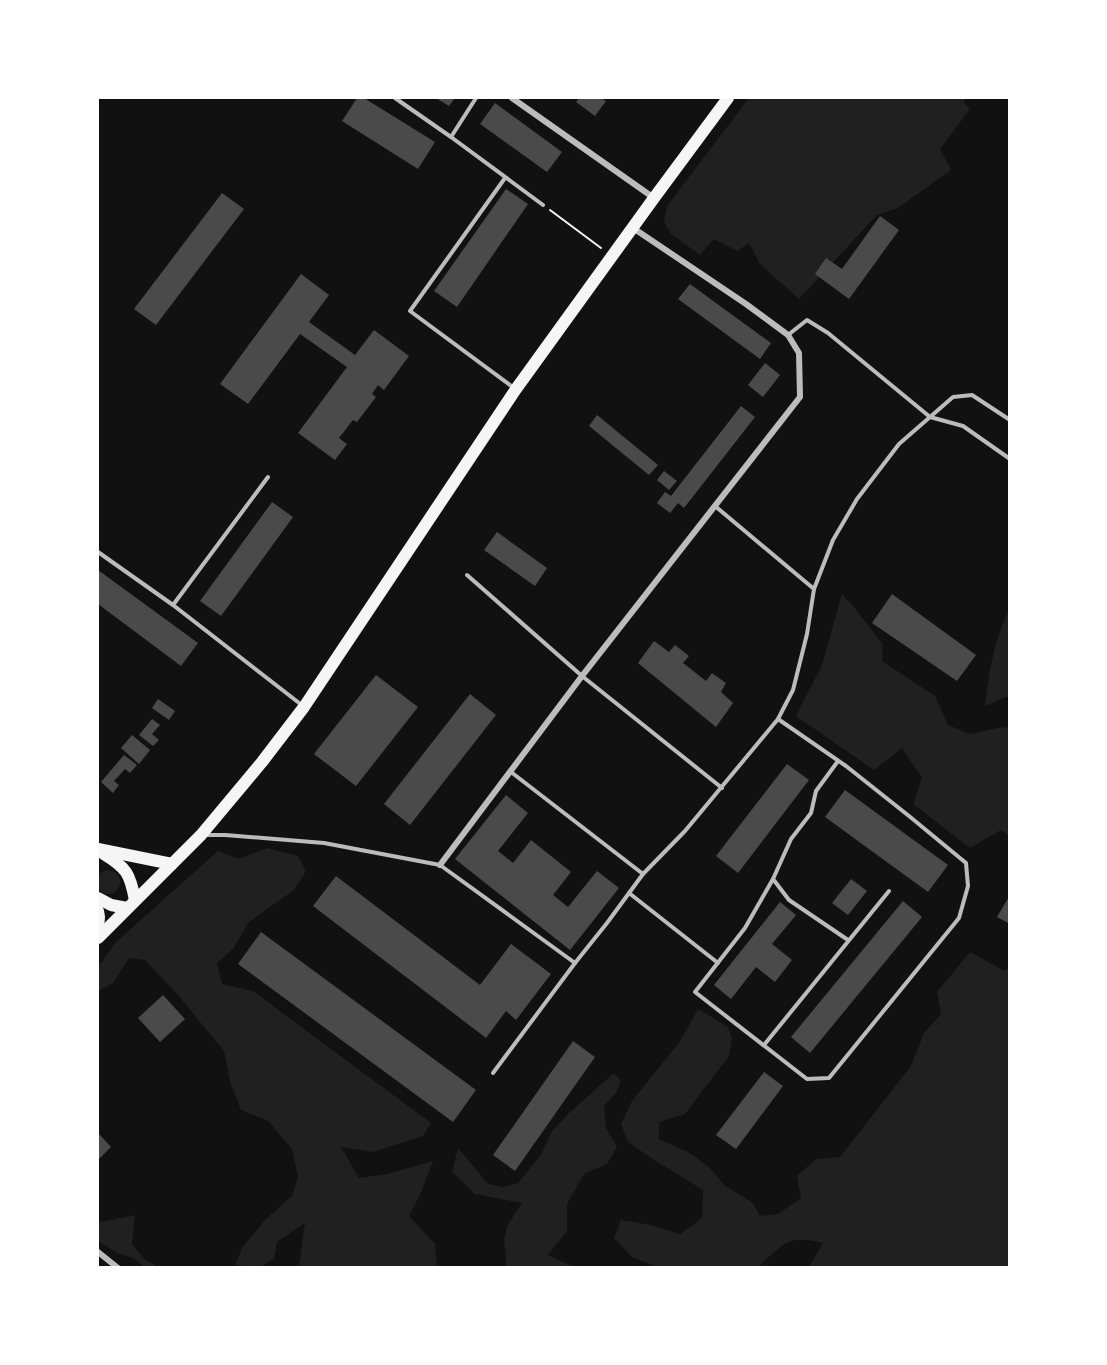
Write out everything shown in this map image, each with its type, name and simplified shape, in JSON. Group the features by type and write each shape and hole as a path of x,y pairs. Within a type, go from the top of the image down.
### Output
{"main road":[{"path":"98,938 201,836 304,707 516,389 729,98"},
{"path":"98,850 171,864"},
{"path":"98,850 117,862 131,880 131,904"},
{"path":"98,898 111,905 131,904"},
{"path":"98,911 98,929"}],"street":[{"path":"512,98 654,198"},
{"path":"440,865 582,676 800,397 799,353 788,335 633,228"},
{"path":"98,1252 118,1268"}],"lane":[{"path":"395,98 543,205"},
{"path":"451,137 476,98"},
{"path":"505,178 410,311 516,389"},
{"path":"788,335 807,320 828,333 930,417 963,426 1010,459"},
{"path":"493,1073 643,874 685,831 778,719 793,690 807,634 814,589 833,540 857,499 899,444 953,397 972,395 1010,420"},
{"path":"173,605 268,477"},
{"path":"715,506 814,589"},
{"path":"98,552 173,605 304,707"},
{"path":"467,575 582,676 722,788"},
{"path":"778,719 838,761 966,863 968,886 959,918 829,1078 807,1079 695,992 745,928 773,879 791,839 811,813 816,790 838,761"},
{"path":"510,771 643,874"},
{"path":"201,836 225,835 324,843 440,865 575,963"},
{"path":"773,879 789,900 848,940"},
{"path":"764,1045 889,891"},
{"path":"629,893 718,963"}],"path":[{"path":"543,205 612,257"}],"shaded area":[{"path":"749,98 965,98 964,102 970,109 940,149 951,170 898,208 877,215 799,299 760,264 749,243 737,251 714,239 700,255 671,234 664,222 667,206"},
{"path":"842,594 883,645 882,661 935,696 948,725 970,734 1003,727 1009,728 1009,836 1001,830 970,848 913,804 922,778 902,748 874,770 796,716 822,665"},
{"path":"1009,610 1009,696 985,706 993,656 999,633"},
{"path":"267,848 298,856 306,871 294,890 249,922 233,949 217,963 222,984 253,991 431,1123 423,1136 373,1152 341,1147 359,1178 387,1174 433,1161 409,1216 435,1244 437,1267 299,1267 305,1223 277,1242 274,1259 260,1267 235,1265 242,1248 265,1220 292,1196 298,1177 292,1149 268,1121 241,1110 230,1082 224,1051 177,994 145,960 129,958 113,983 98,991 98,966 116,942 218,851 239,859"},
{"path":"108,870 116,874 120,882 116,890 108,894 100,890 96,882 100,874"},
{"path":"970,952 1005,971 1009,967 1009,1267 809,1267 823,1243 801,1240 786,1243 758,1267 657,1267 632,1257 614,1238 621,1220 651,1225 680,1234 702,1218 703,1190 628,1142 621,1124 632,1101 681,1040 698,1009 728,1027 732,1038 729,1056 685,1114 659,1122 659,1139 688,1152 710,1168 725,1186 753,1203 760,1216 778,1214 801,1198 797,1176 816,1159 840,1157 911,1066 924,1033 941,1014 937,992"},
{"path":"614,1073 621,1081 616,1093 604,1106 606,1128 617,1147 607,1164 584,1174 567,1204 567,1231 548,1255 574,1267 507,1267 504,1241 507,1226 522,1203 475,1194 452,1172 458,1148 488,1184 503,1187 518,1183 540,1156 552,1131"},
{"path":"135,1215 132,1244 144,1259 158,1267 145,1267 133,1258 117,1253 98,1241 98,1220 101,1222"}],"building":[{"path":"357,98 364,98 435,142 418,169 342,121"},
{"path":"436,98 455,98 449,106"},
{"path":"579,98 601,98 606,101 595,116 576,102"},
{"path":"495,103 562,152 547,172 480,124"},
{"path":"506,189 528,204 457,307 434,291"},
{"path":"222,193 244,209 156,325 134,309"},
{"path":"880,216 899,230 849,299 815,274 826,258 842,269"},
{"path":"301,274 329,295 309,322 355,355 374,330 409,356 384,390 378,385 372,394 376,397 357,422 353,420 339,438 347,444 335,460 298,433 347,367 300,334 248,404 220,384"},
{"path":"690,284 771,343 760,359 678,299"},
{"path":"765,363 780,375 763,397 748,385"},
{"path":"741,406 755,417 684,508 678,503 670,513 657,503 665,492 671,496"},
{"path":"597,415 658,465 649,475 589,426"},
{"path":"664,471 677,481 669,490 657,480"},
{"path":"272,502 293,517 221,616 200,601"},
{"path":"497,532 547,568 535,586 484,550"},
{"path":"98,570 198,643 181,666 98,604"},
{"path":"892,594 976,655 957,681 872,623"},
{"path":"654,641 669,652 675,645 689,656 683,663 706,681 712,673 726,683 721,692 733,703 716,727 638,663"},
{"path":"376,675 418,707 356,786 314,754"},
{"path":"470,694 496,715 410,825 384,804"},
{"path":"158,699 175,711 169,720 152,708"},
{"path":"152,719 160,725 152,734 159,740 153,746 139,735"},
{"path":"132,735 150,750 139,764 121,748"},
{"path":"124,755 137,765 130,773 125,769 114,781 119,785 113,793 101,782"},
{"path":"787,764 809,780 738,873 716,856"},
{"path":"845,790 948,865 928,892 825,817"},
{"path":"506,795 528,813 498,851 513,863 531,840 571,872 553,895 568,907 597,871 619,888 570,950 455,859"},
{"path":"336,876 480,985 511,944 551,974 516,1020 506,1011 486,1038 313,906"},
{"path":"851,879 867,891 848,915 832,903"},
{"path":"1010,895 1010,924 997,917"},
{"path":"903,901 922,917 810,1053 791,1037"},
{"path":"780,902 796,915 772,944 792,960 775,982 756,967 731,999 714,985"},
{"path":"261,932 476,1090 453,1122 238,964"},
{"path":"163,995 185,1019 160,1042 138,1018"},
{"path":"573,1041 595,1057 515,1171 493,1155"},
{"path":"764,1072 783,1086 736,1149 716,1135"},
{"path":"98,1133 111,1147 98,1160"}]}
